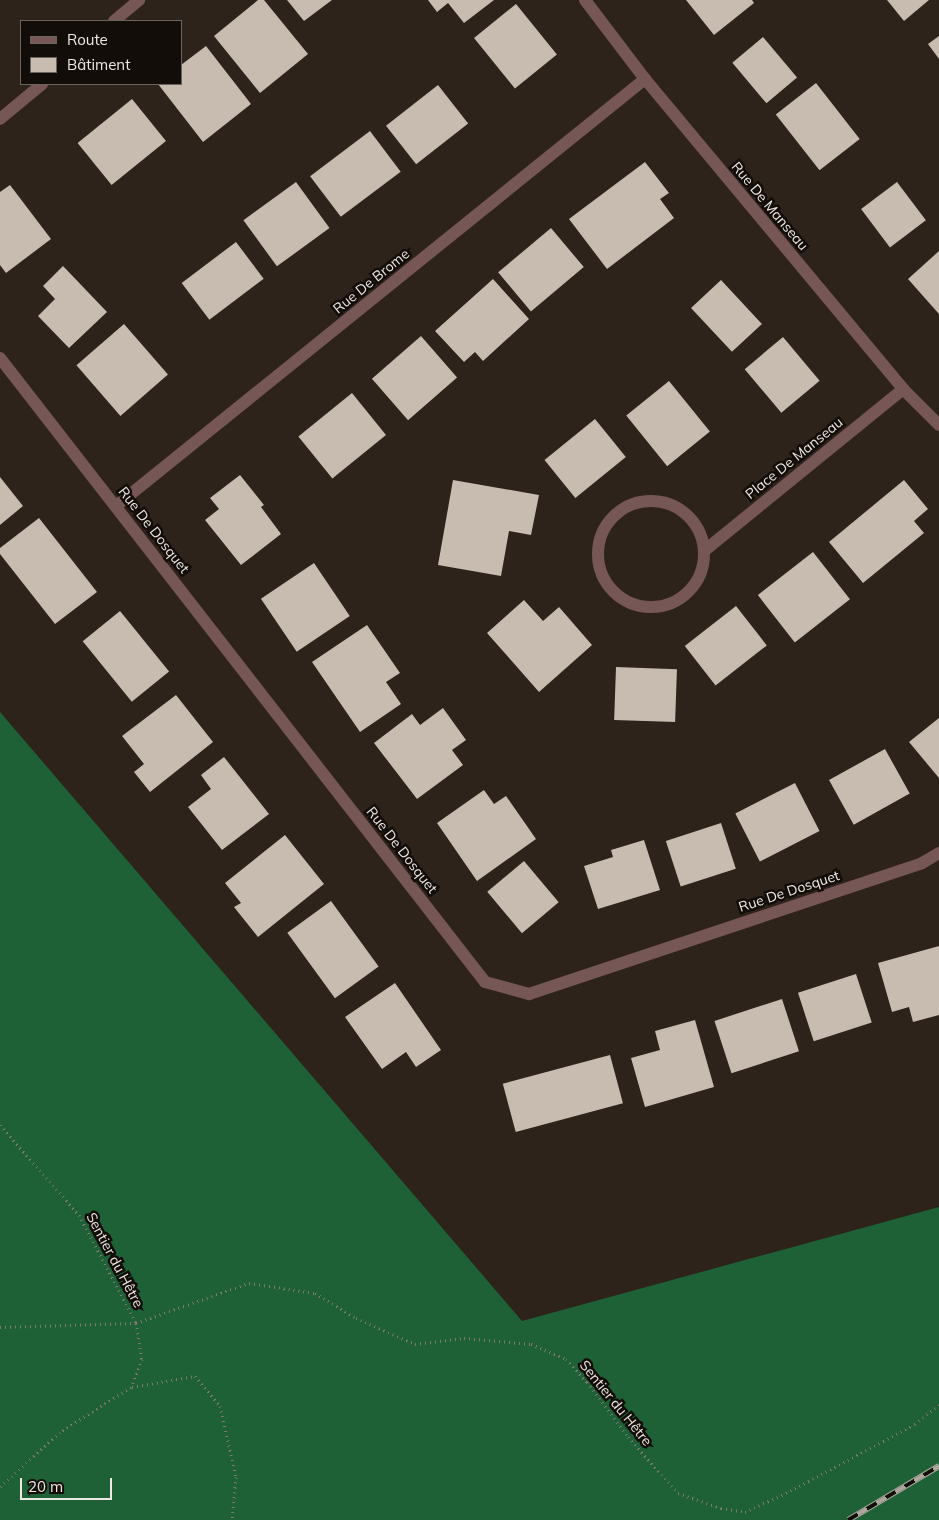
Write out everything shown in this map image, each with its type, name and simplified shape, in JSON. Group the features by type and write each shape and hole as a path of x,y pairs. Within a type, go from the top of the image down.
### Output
{"street":[{"path":"115,20 139,0"},
{"name":"Rue De Manseau","path":"585,0 646,79 904,389 939,425"},
{"name":"Rue De Brome","path":"116,506 646,79"},
{"path":"0,119 41,85"},
{"name":"Rue De Dosquet","path":"0,358 485,982 529,994 922,863 939,853"},
{"name":"Place De Manseau","path":"704,551 904,389"},
{"path":"645,501 658,501 676,506 690,518 700,533 704,551 702,567 696,582 685,595 670,603 654,607 637,605 622,598 610,587 601,573 598,555 601,536 610,520 623,508 645,501"}],"path":[{"name":"Sentier du Hêtre","path":"0,1125 79,1215 136,1323 249,1284 315,1293 356,1318 415,1344 464,1338 531,1344 566,1359 586,1382 628,1438 678,1493 721,1508 745,1512 786,1493 915,1424 939,1405"},
{"path":"0,1327 136,1323 142,1359 131,1388"},
{"path":"0,1487 60,1432 131,1388 196,1376 220,1406 236,1477 232,1520"}],"green space":[{"path":"0,712 522,1321 939,1207 939,1520 0,1520"}],"building":[{"path":"258,0 264,0 308,54 260,93 214,36"},
{"path":"287,0 332,0 304,21"},
{"path":"428,0 494,0 464,23 448,3 437,12"},
{"path":"686,0 752,0 754,3 714,35"},
{"path":"887,0 929,0 904,21"},
{"path":"516,4 557,55 515,88 474,38"},
{"path":"939,36 939,59 928,44"},
{"path":"763,37 797,78 766,103 732,63"},
{"path":"206,46 251,104 203,142 159,85 182,85 182,64"},
{"path":"816,83 860,139 820,170 776,114"},
{"path":"438,85 468,124 416,164 386,126"},
{"path":"132,99 166,141 112,185 78,143"},
{"path":"370,131 401,172 341,217 310,176"},
{"path":"645,162 669,193 660,199 674,218 607,269 569,219"},
{"path":"296,182 330,228 277,266 243,220"},
{"path":"897,182 926,220 890,247 861,209"},
{"path":"10,185 51,239 6,273 0,265 0,192"},
{"path":"551,228 584,267 531,311 498,272"},
{"path":"236,242 264,279 209,320 182,283"},
{"path":"939,251 939,314 908,279"},
{"path":"63,266 107,312 69,348 38,316 55,299 43,286"},
{"path":"493,279 529,319 483,361 475,352 464,362 435,331"},
{"path":"721,280 762,324 732,352 691,308"},
{"path":"124,324 168,375 120,416 76,365"},
{"path":"421,336 457,378 408,420 372,379"},
{"path":"783,337 820,381 781,413 745,369"},
{"path":"669,381 710,432 667,466 626,416"},
{"path":"352,393 386,435 332,478 298,436"},
{"path":"595,419 626,457 575,498 544,460"},
{"path":"240,475 264,505 261,507 281,534 241,565 205,520 219,509 210,498"},
{"path":"0,477 23,506 0,525"},
{"path":"453,480 539,495 531,535 509,531 501,576 438,565"},
{"path":"904,480 928,509 914,521 924,533 863,583 829,542"},
{"path":"39,518 97,592 55,624 0,554 0,548"},
{"path":"813,552 850,599 795,642 758,595"},
{"path":"314,563 350,616 297,652 261,599"},
{"path":"524,600 543,621 559,607 592,645 539,692 487,633"},
{"path":"736,606 767,645 716,685 685,646"},
{"path":"120,611 169,672 132,702 83,641"},
{"path":"367,625 400,673 386,682 401,704 360,732 312,662"},
{"path":"616,667 677,669 675,722 614,720"},
{"path":"176,695 213,742 150,792 134,772 144,764 122,736"},
{"path":"443,708 466,740 452,750 463,765 417,799 374,743 412,714 420,725"},
{"path":"939,718 939,778 909,742"},
{"path":"885,749 910,794 854,825 829,780"},
{"path":"224,757 269,814 222,850 188,807 211,789 201,775"},
{"path":"795,783 820,831 760,862 735,813"},
{"path":"484,790 494,804 506,796 536,839 477,881 437,823"},
{"path":"721,823 736,869 681,887 666,841"},
{"path":"285,835 324,884 258,937 234,907 241,903 225,883"},
{"path":"644,840 660,890 598,909 584,866 613,857 611,850"},
{"path":"524,861 559,902 522,933 487,892"},
{"path":"331,901 379,967 335,998 287,933"},
{"path":"939,946 939,1015 913,1022 909,1007 892,1012 878,963"},
{"path":"856,974 872,1023 814,1041 798,993"},
{"path":"395,983 441,1050 416,1067 406,1052 382,1069 345,1017"},
{"path":"782,999 799,1051 731,1073 714,1021"},
{"path":"695,1020 714,1087 645,1107 631,1058 660,1050 655,1031"},
{"path":"610,1055 623,1103 516,1132 503,1084"}],"railway":[{"path":"848,1520 939,1466"}]}
